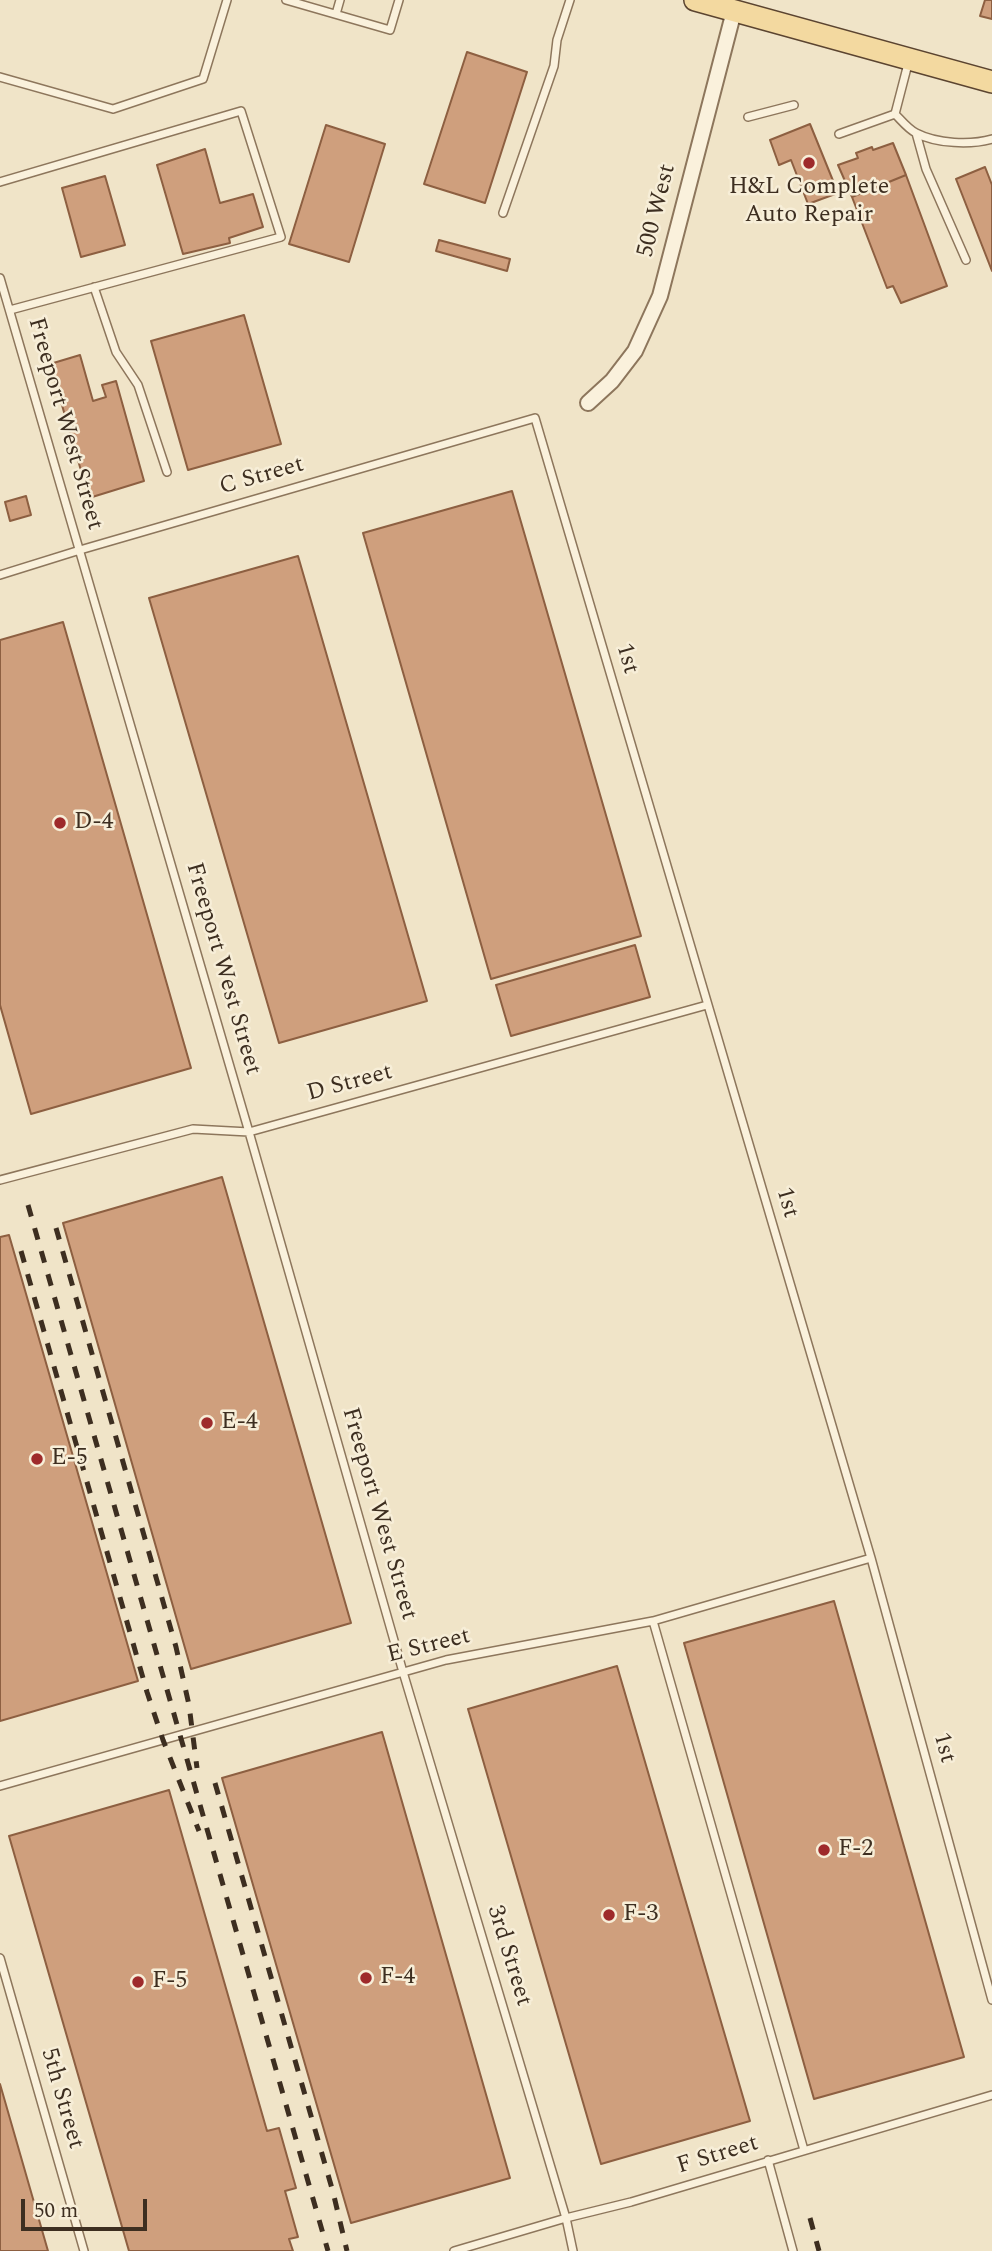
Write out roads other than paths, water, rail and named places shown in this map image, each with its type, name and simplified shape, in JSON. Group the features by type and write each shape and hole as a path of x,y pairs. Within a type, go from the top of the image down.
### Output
{"main road":[{"path":"695,0 992,82"}],"street":[{"name":"500 West","path":"588,403 612,382 635,351 660,296 734,11"}],"lane":[{"path":"0,77 113,108 203,79 226,0"},
{"path":"286,0 390,30 399,0"},
{"path":"336,14 340,0"},
{"path":"503,213 554,66 557,40 570,0"},
{"path":"895,114 909,59"},
{"path":"748,117 794,105"},
{"path":"0,181 241,111 281,237 10,310"},
{"path":"895,114 916,133 970,144 992,137"},
{"path":"839,134 895,114"},
{"path":"916,133 926,169 967,260"},
{"name":"Freeport West Street","path":"0,278 403,1672"},
{"path":"94,287 117,352 138,385 167,472"},
{"name":"C Street","path":"0,575 535,418"},
{"name":"1st","path":"535,418 871,1558 992,2000"},
{"name":"D Street","path":"0,1180 193,1129 249,1132 707,1004"},
{"name":"E Street","path":"0,1786 446,1660 653,1621 871,1558"},
{"path":"653,1621 804,2150"},
{"name":"3rd Street","path":"403,1672 566,2218 573,2251"},
{"name":"5th Street","path":"0,1958 84,2251"},
{"name":"F Street","path":"454,2251 631,2202 992,2095"},
{"path":"768,2160 793,2251"}],"railway":[{"path":"28,1205 328,2251"},
{"path":"56,1228 176,1647 189,1705 197,1768"},
{"path":"21,1251 147,1692 199,1831"},
{"path":"215,1783 333,2192 347,2251"},
{"path":"810,2218 819,2251"}],"place":[{"name":"H&L Complete Auto Repair","path":"809,163"},
{"name":"D-4","path":"60,823"},
{"name":"E-4","path":"207,1423"},
{"name":"E-5","path":"37,1459"},
{"name":"F-2","path":"824,1850"},
{"name":"F-3","path":"609,1915"},
{"name":"F-4","path":"366,1978"},
{"name":"F-5","path":"138,1982"}]}
